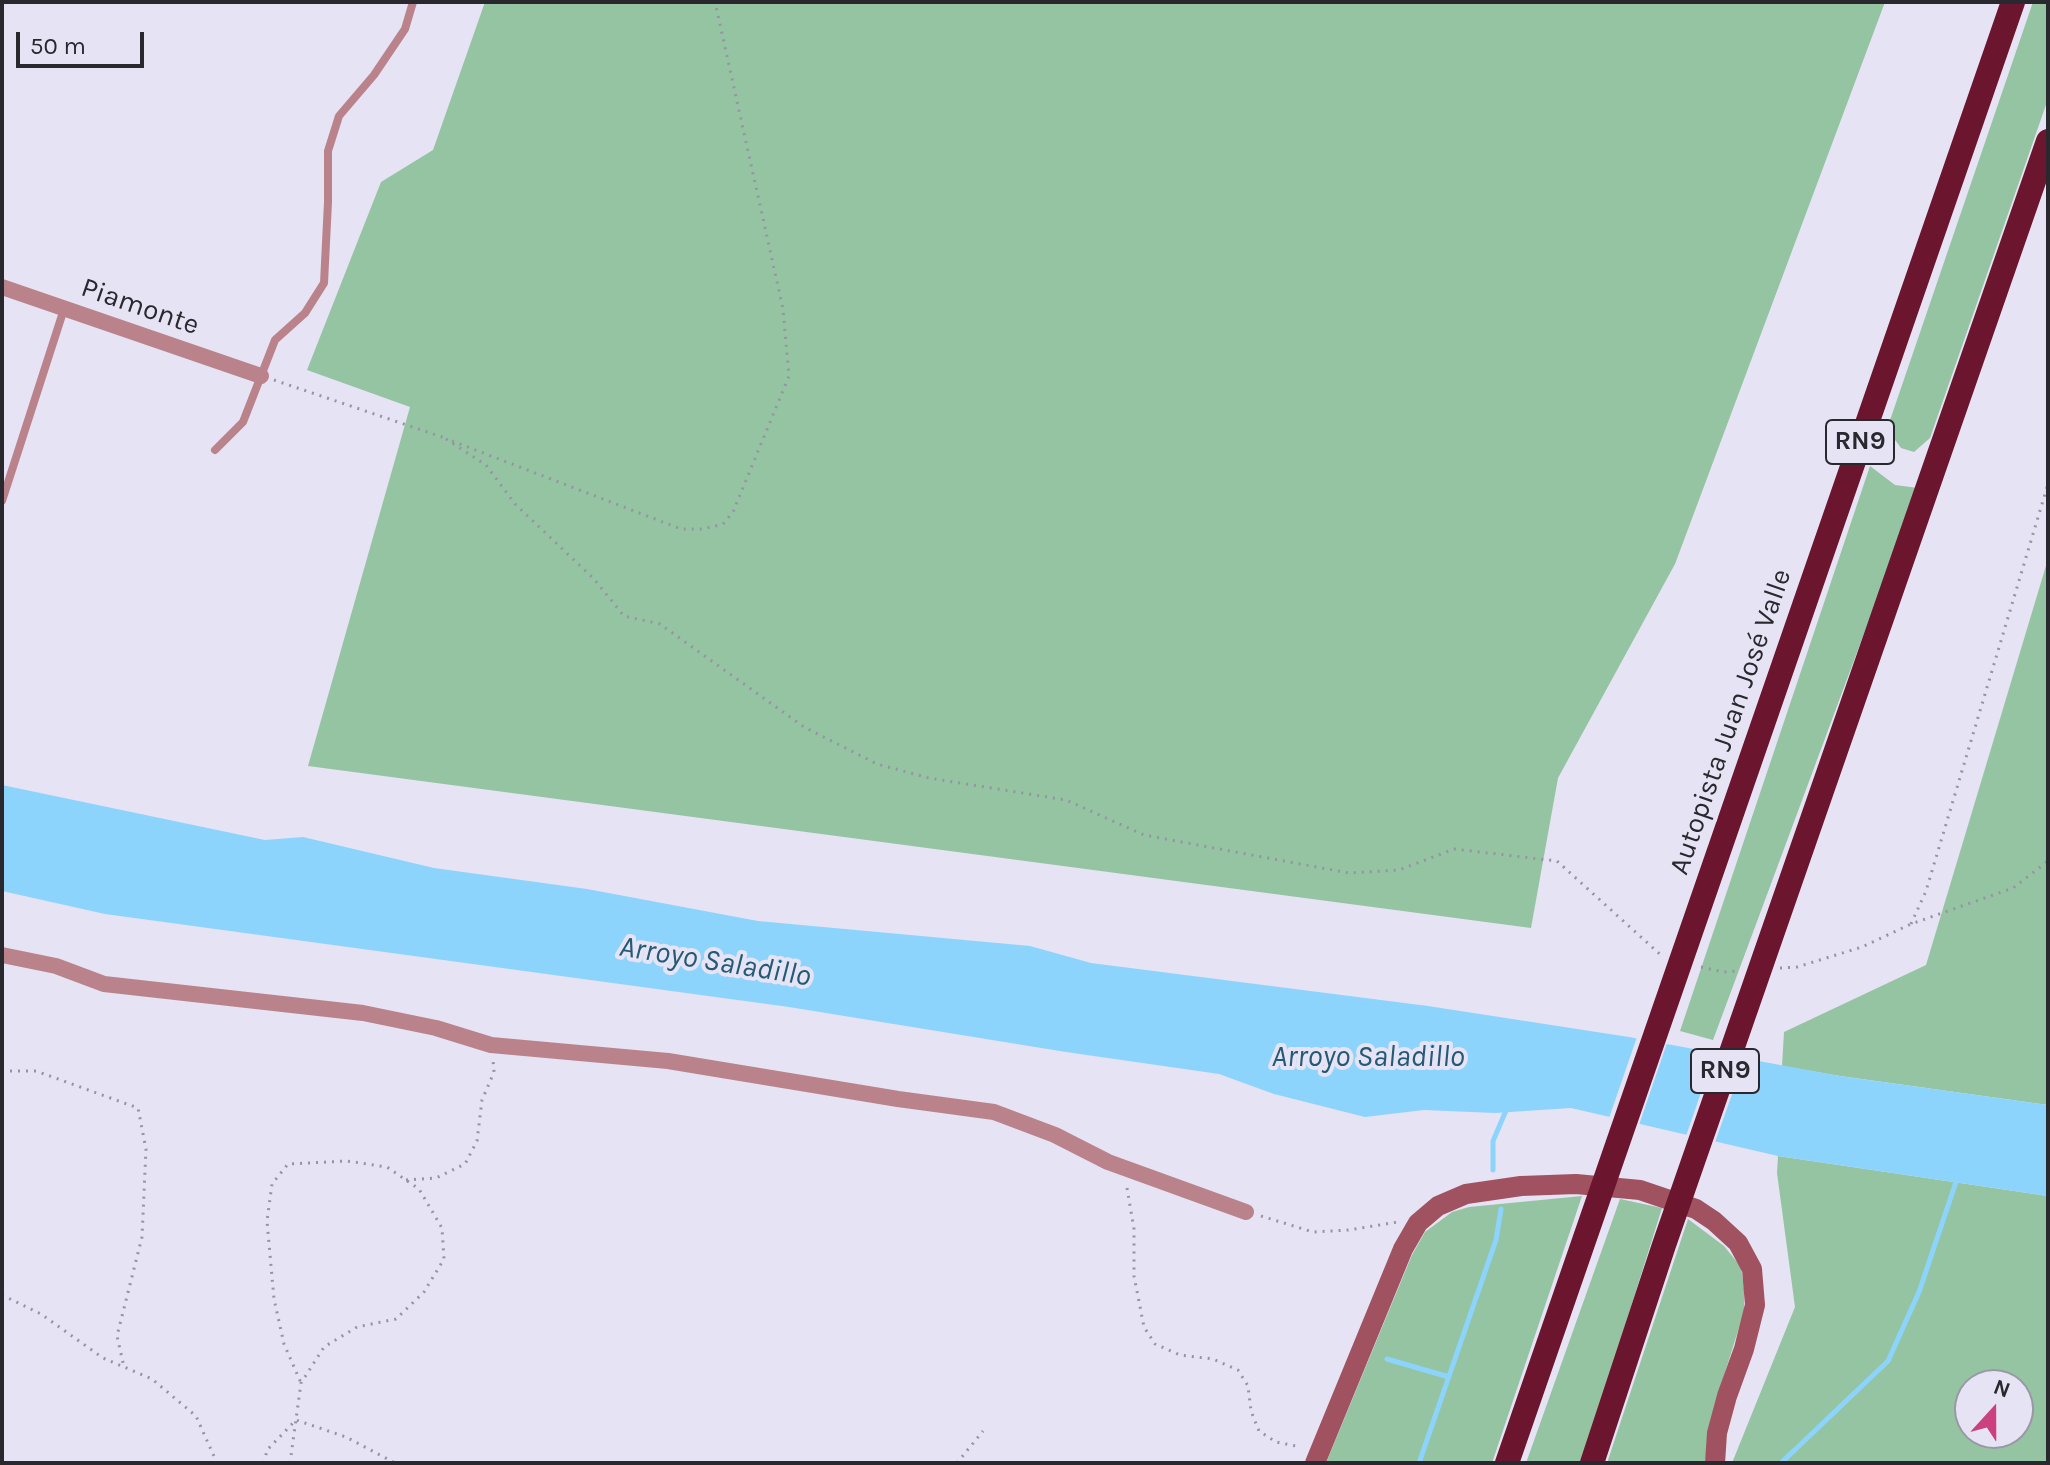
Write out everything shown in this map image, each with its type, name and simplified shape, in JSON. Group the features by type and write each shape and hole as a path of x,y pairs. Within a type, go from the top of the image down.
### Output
{"highway":[{"name":"Autopista Juan José Valle","path":"1507,1463 2013,2"},
{"name":"RN9","path":"1592,1463 1664,1245 2048,141"}],"main road":[{"path":"1319,1454 1403,1249 1418,1223 1438,1206 1466,1194 1521,1186 1576,1184 1640,1190 1696,1209 1738,1243 1752,1269 1755,1305 1717,1433 1715,1463"}],"street":[{"name":"Piamonte","path":"2,287 261,376"},
{"path":"2,955 56,966 104,984 363,1013 436,1028 491,1045 668,1061 994,1112 1055,1135 1108,1162 1246,1212"}],"lane":[{"path":"215,450 243,422 275,340 305,313 324,283 328,151 339,116 374,75 405,29 413,2"},
{"path":"2,501 64,308"}],"path":[{"path":"261,376 446,439 681,529 703,529 723,524 733,512 789,376 783,309 715,2"},
{"path":"446,439 486,465 515,504 594,579 624,616 660,624 804,727 877,764 929,778 1066,800 1144,835 1349,873 1399,870 1454,849 1557,861 1659,956 1672,959"},
{"path":"1911,924 1931,877 2048,484"},
{"path":"1767,969 1797,967 1862,947 1911,924 2013,888 2048,861"},
{"path":"1697,966 1723,972 1737,971"},
{"path":"406,1180 436,1178 465,1164 477,1141 482,1100 494,1072 491,1045"},
{"path":"2,1071 36,1071 138,1108 146,1149 142,1237 117,1336 124,1367"},
{"path":"290,1463 301,1383 324,1347 357,1327 396,1319 424,1292 444,1259 442,1228 419,1189 387,1167 347,1161 288,1164 272,1184 267,1221 274,1299 284,1344 301,1383"},
{"path":"1108,1162 1127,1188 1134,1229 1134,1276 1144,1327 1155,1344 1180,1355 1213,1359 1238,1370 1248,1386 1251,1411 1259,1431 1276,1442 1319,1454"},
{"path":"1246,1212 1313,1232 1348,1230 1391,1221 1418,1223"},
{"path":"2,1295 41,1314 103,1358 152,1379 196,1416 217,1463"},
{"path":"264,1463 267,1450 296,1420"},
{"path":"296,1420 346,1437 395,1463"},
{"path":"957,1463 983,1431"}],"green space":[{"path":"485,2 1885,2 1675,564 1558,778 1531,928 308,766 410,407 307,370 381,182 433,150"},
{"path":"2033,2 2048,2 2048,99 1930,438 1914,452 1901,448 1887,429"},
{"path":"1870,466 1895,485 1918,488 1713,1040 1680,1031"},
{"path":"2048,559 2048,1105 1782,1066 1784,1032 1926,965"},
{"path":"1778,1156 2048,1196 2048,1463 1732,1463 1795,1307 1777,1173"},
{"path":"1582,1196 1492,1463 1326,1463 1412,1255 1425,1232 1452,1212 1469,1207"},
{"path":"1620,1199 1662,1208 1582,1463 1526,1463"},
{"path":"1688,1219 1724,1246 1741,1267 1744,1288 1744,1312 1714,1407 1705,1463 1607,1463"}],"water":[{"name":"Arroyo Saladillo","path":"2,785 265,840 303,837 434,868 587,889 758,921 1030,946 1091,963 1428,1006 1629,1037 1840,1076 2048,1105 2048,1196 1778,1156 1571,1108 1495,1113 1424,1110 1365,1117 1274,1094 1219,1074 789,1007 105,914 2,891"}],"pier":[{"path":"1638,1034 1668,1040 1638,1128 1608,1121"},
{"path":"1716,1049 1746,1055 1714,1145 1685,1139"}],"waterway":[{"path":"1493,1170 1493,1141 1508,1106"},
{"path":"1781,1463 1888,1361 1919,1292 1957,1179"},
{"path":"1419,1463 1496,1240 1501,1209"},
{"path":"1387,1359 1449,1377"}]}
